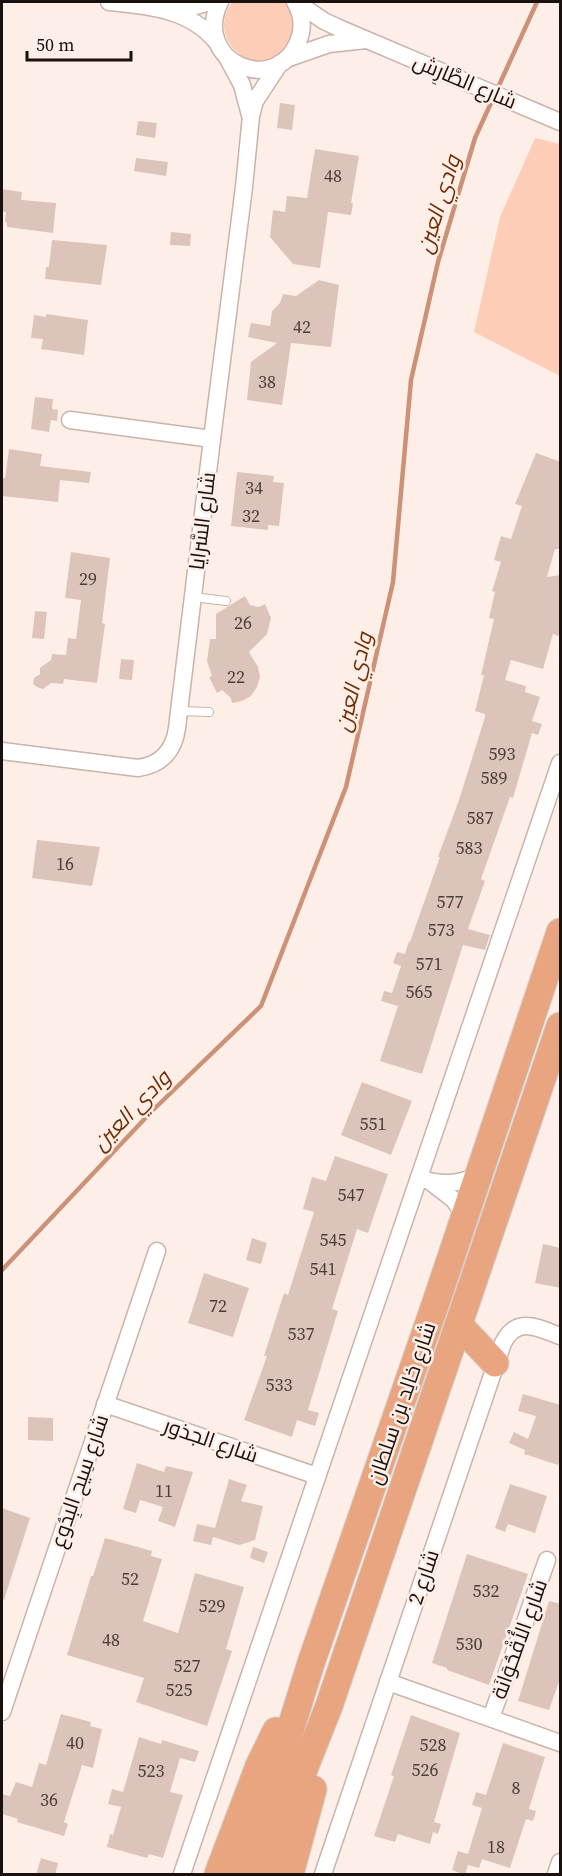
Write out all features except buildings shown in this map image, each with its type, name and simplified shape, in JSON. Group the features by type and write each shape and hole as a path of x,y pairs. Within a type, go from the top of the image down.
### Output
{"main road":[{"name":"شارع خالِد بن سلطان","path":"241,1875 277,1772 311,1663 561,932"},
{"name":"شارع خالِد بن سلطان","path":"267,1875 329,1706 561,1026"},
{"path":"459,1325 495,1362"},
{"path":"218,1875 259,1766 311,1663"},
{"path":"290,1875 309,1809 329,1706"}],"street":[{"path":"109,2 137,3 182,15 192,20 216,41"},
{"path":"162,9 188,8 210,2"},
{"path":"216,41 214,16 220,2"},
{"name":"شارع السَّرايا","path":"2,751 129,768 147,767 163,759 173,745 251,116 255,101 283,61 296,47 301,32 300,15 295,2"},
{"name":"شارع الطَّارِش","path":"295,2 324,21 561,122"},
{"name":"شارع الطَّارِش","path":"228,58 242,67 257,69 273,66 329,44 370,40"},
{"name":"شارع السَّرايا","path":"216,41 242,85 251,116"},
{"path":"70,420 212,439"},
{"path":"182,1875 317,1476 425,1180 561,763"},
{"path":"425,1180 441,1184 459,1182 477,1176"},
{"path":"425,1180 454,1200 464,1215"},
{"name":"شارع سِيح البِدُوع","path":"2,1712 157,1251"},
{"name":"شارع 2","path":"323,1875 495,1362 506,1337 515,1328 527,1325 561,1336"},
{"name":"شارع الجذور","path":"105,1404 317,1476"},
{"name":"شارع الأُقْحُوَانَة","path":"490,1718 547,1560"},
{"name":"شارع الأُقْحُوَانَة","path":"388,1682 561,1743"},
{"path":"556,1875 561,1862"}],"lane":[{"path":"193,597 226,601"},
{"path":"179,711 209,712"}],"shaded area":[{"path":"232,2 288,2 295,28 285,50 275,58 263,61 250,59 239,53 230,44 225,31 225,17"},
{"path":"535,138 560,144 560,376 474,332 500,217"}],"waterway":[{"name":"وادي العين","path":"2,1270 153,1110 261,1006 346,787 393,582 411,380 438,262 475,138 537,2"}]}
